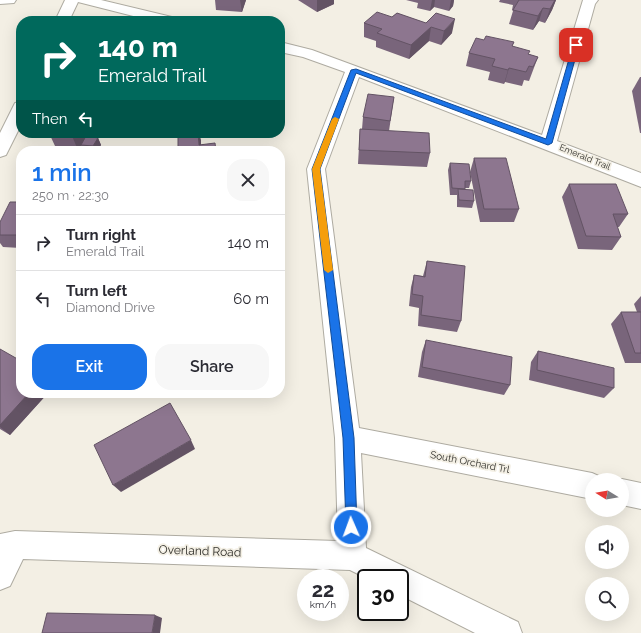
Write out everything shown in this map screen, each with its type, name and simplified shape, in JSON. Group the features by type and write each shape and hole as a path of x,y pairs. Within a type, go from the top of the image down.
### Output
{"street":[{"path":"0,0 9,0"},
{"path":"64,16 72,0"},
{"path":"83,0 150,16"},
{"path":"548,143 586,1"},
{"name":"Emerald Trail","path":"285,48 307,53 354,70 548,143 641,180"},
{"path":"352,556 348,438 316,169 354,70"},
{"path":"0,151 16,117"},
{"name":"South Orchard Trl","path":"348,438 585,485"},
{"path":"629,493 641,496"},
{"path":"0,576 8,547"},
{"name":"Overland Road","path":"8,547 352,556 378,569"},
{"path":"409,584 506,633"}],"building":[{"path":"519,0 555,0 550,9 543,8 538,16 513,10"},
{"path":"377,12 392,17 397,13 426,23 436,13 455,19 444,31 431,27 411,45 377,33 382,29 364,23"},
{"path":"486,36 514,42 512,46 530,51 528,54 538,57 533,67 529,66 526,72 509,68 508,70 492,66 495,59 469,53 476,38 484,40"},
{"path":"368,94 394,97 390,121 363,117"},
{"path":"360,129 429,133 430,153 359,150"},
{"path":"85,138 98,138 93,146 81,145"},
{"path":"178,138 198,138 199,145 215,143 215,146 178,146"},
{"path":"474,158 506,158 519,209 484,209"},
{"path":"450,163 469,164 471,181 465,181 465,189 452,188"},
{"path":"569,184 616,184 628,214 613,214 621,237 586,236"},
{"path":"458,189 473,190 474,201 459,200"},
{"path":"10,202 16,202 16,235 0,235 0,222"},
{"path":"427,261 465,266 461,321 421,315 423,296 412,294 414,275 425,277"},
{"path":"621,312 641,312 641,353 635,353"},
{"path":"426,340 512,357 510,385 422,367"},
{"path":"0,349 16,358 16,398 24,398 0,425"},
{"path":"538,351 614,368 614,388 537,370"},
{"path":"170,403 191,440 113,485 94,445"},
{"path":"47,613 155,615 152,633 42,633"}],"slow traffic":[{"path":"328,270 316,169 335,119"}],"route":[{"path":"351,527 348,438 316,169 354,70 548,143 576,45"}]}
